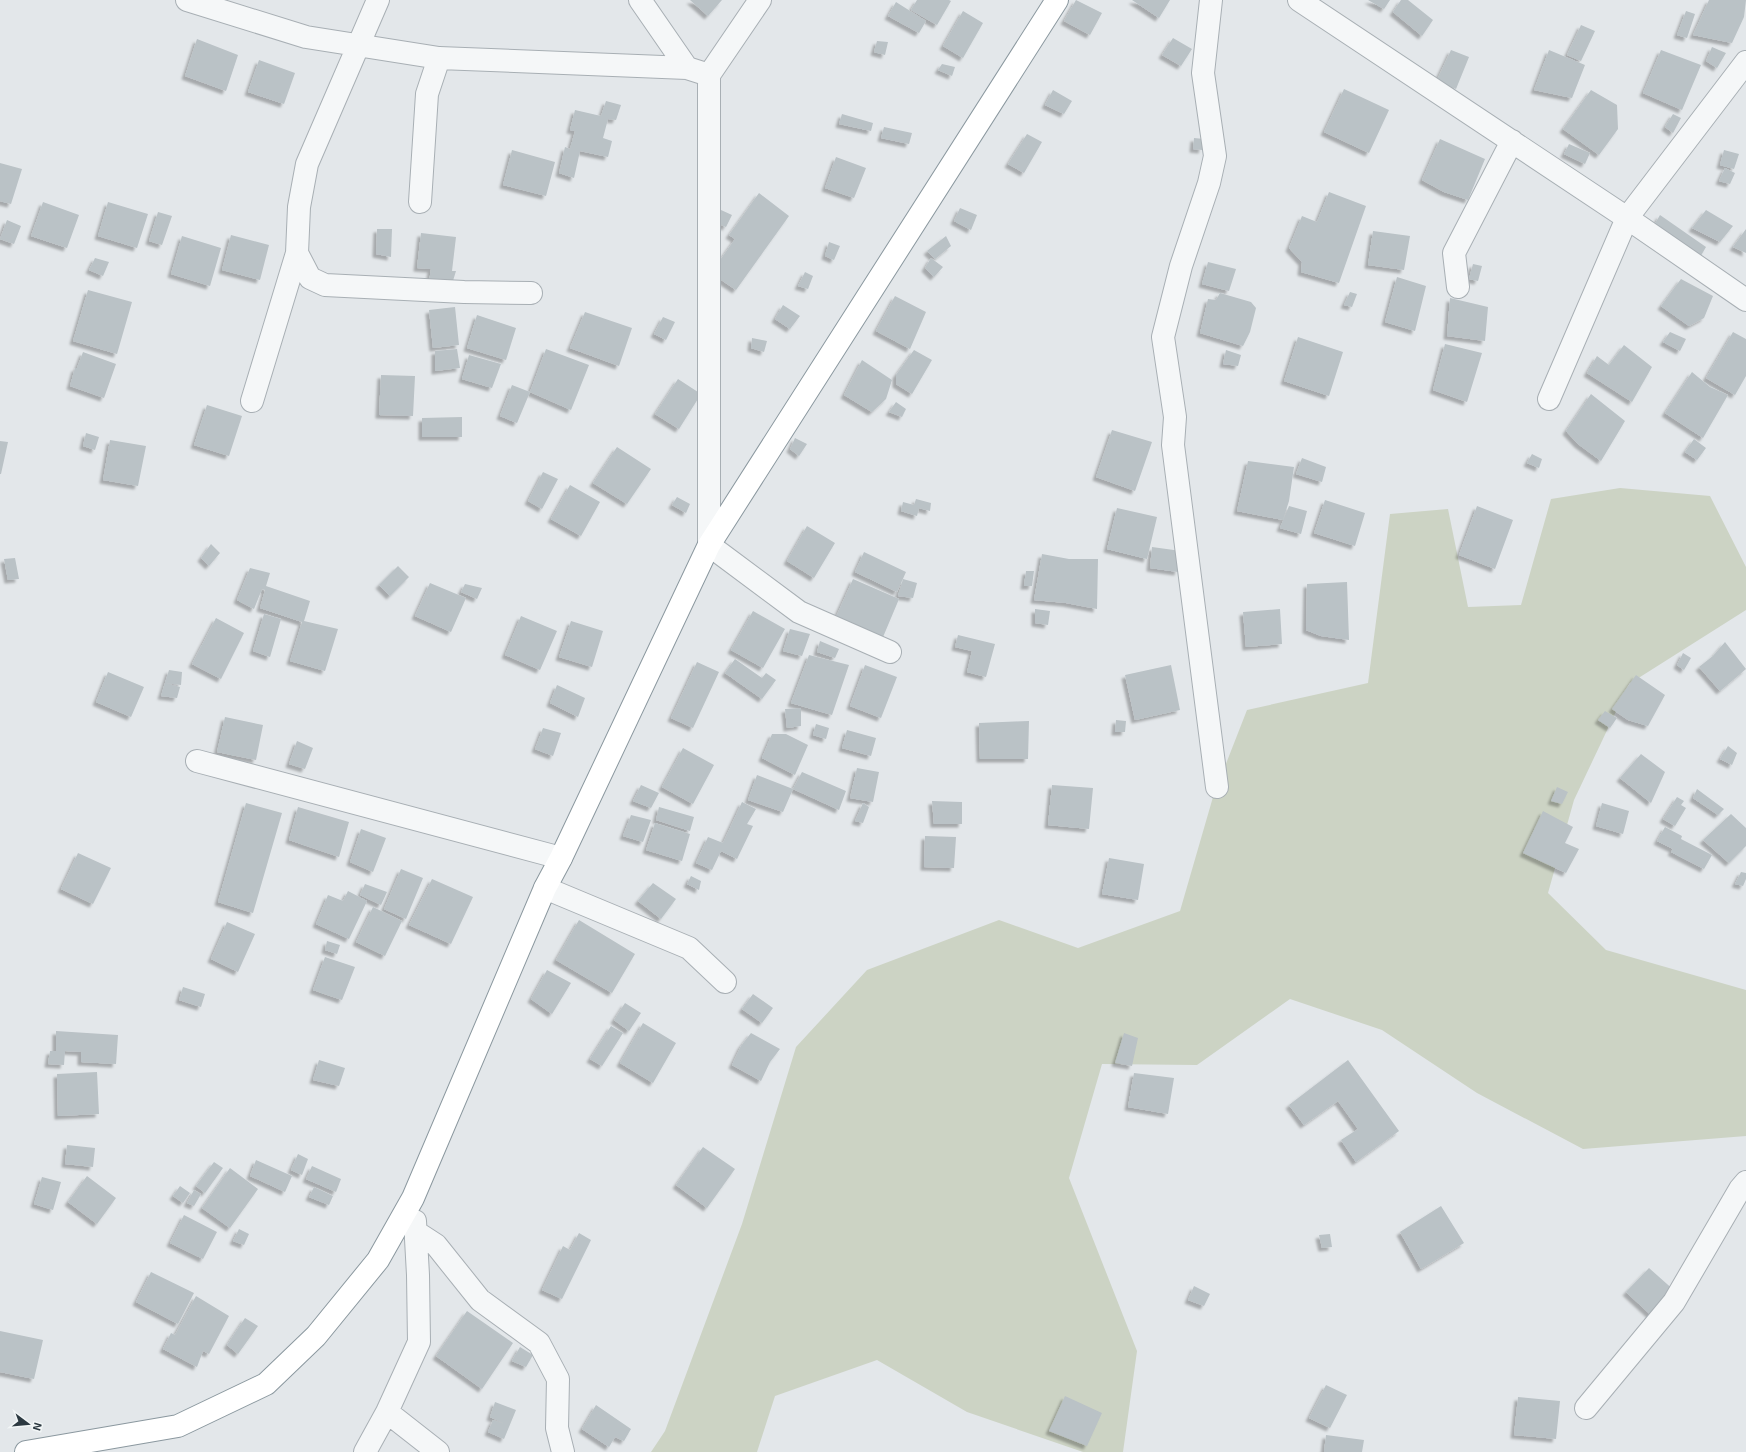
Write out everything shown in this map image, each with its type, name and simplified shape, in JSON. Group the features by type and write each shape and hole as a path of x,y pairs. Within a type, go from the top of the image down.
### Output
{"highway":[{"path":"26,1452 178,1426 266,1384 316,1336 378,1260 413,1198 545,888 561,858 709,545 1057,0"}],"street":[{"path":"187,0 306,37 439,58 687,68 709,75"},
{"path":"252,401 297,253 299,207 307,164 378,0"},
{"path":"640,0 687,68"},
{"path":"760,0 709,75 709,545 799,612 890,652"},
{"path":"1210,0 1203,73 1215,156 1209,183 1181,266 1163,337 1175,417 1173,445 1218,787"},
{"path":"1299,0 1627,218 1746,300"},
{"path":"420,202 427,94 439,58"},
{"path":"1549,399 1627,218 1746,62"},
{"path":"1458,287 1454,253 1512,141"},
{"path":"297,253 310,278 325,285 464,292 531,293"},
{"path":"197,761 561,858"},
{"path":"545,888 689,948 725,982"},
{"path":"1586,1408 1674,1302 1740,1189 1746,1182"},
{"path":"365,1452 387,1412 419,1342 418,1275 413,1198"},
{"path":"416,1232 436,1245 480,1300 539,1343 558,1379 556,1428 563,1452"},
{"path":"387,1412 438,1452"}],"green space":[{"path":"1620,488 1710,496 1746,567 1746,610 1629,684 1574,800 1548,893 1606,950 1746,990 1746,1136 1583,1149 1477,1093 1382,1030 1290,999 1197,1065 1102,1064 1069,1178 1137,1351 1123,1452 1083,1452 967,1412 877,1360 775,1396 757,1452 651,1452 665,1431 742,1224 796,1047 867,970 999,920 1078,948 1180,911 1213,797 1247,710 1368,683 1390,514 1448,509 1468,607 1521,605 1551,499"}],"building":[{"path":"690,0 722,0 708,16"},
{"path":"917,0 951,1 937,25 911,10"},
{"path":"1076,0 1102,13 1090,35 1064,21"},
{"path":"1132,0 1170,0 1159,18"},
{"path":"1368,0 1390,0 1384,9"},
{"path":"1401,0 1408,0 1433,20 1422,36 1393,12"},
{"path":"1709,0 1746,0 1744,17 1732,43 1693,35"},
{"path":"896,2 926,21 919,33 888,16"},
{"path":"963,11 983,23 963,58 943,46"},
{"path":"1686,11 1695,14 1687,38 1677,35"},
{"path":"1581,25 1595,31 1581,61 1567,55"},
{"path":"1173,38 1192,49 1181,66 1162,55"},
{"path":"197,39 238,55 226,91 185,76"},
{"path":"877,41 888,42 885,55 874,52"},
{"path":"1712,47 1726,53 1717,68 1706,61"},
{"path":"1451,50 1469,57 1456,89 1437,80"},
{"path":"1549,50 1585,65 1572,98 1534,90"},
{"path":"1661,50 1701,65 1682,110 1643,93"},
{"path":"259,60 295,73 284,104 248,92"},
{"path":"942,64 955,67 952,76 938,70"},
{"path":"1344,89 1389,110 1369,153 1324,132"},
{"path":"1053,90 1072,101 1064,114 1045,105"},
{"path":"1591,90 1617,105 1618,129 1599,155 1563,129"},
{"path":"606,101 621,105 616,120 608,119 603,138 612,141 608,157 580,151 574,178 559,173 565,147 570,149 575,131 570,130 575,110 601,116"},
{"path":"842,114 873,123 871,131 839,124"},
{"path":"1673,114 1681,118 1673,133 1665,127"},
{"path":"884,127 912,133 909,144 881,138"},
{"path":"1027,134 1042,142 1024,173 1008,164"},
{"path":"1194,138 1204,139 1202,150 1193,149"},
{"path":"1440,139 1485,159 1468,200 1444,192 1422,180"},
{"path":"1569,144 1590,153 1585,164 1564,154"},
{"path":"512,150 555,162 546,196 503,185"},
{"path":"1724,150 1739,154 1734,169 1720,165"},
{"path":"836,157 866,168 854,198 825,188"},
{"path":"0,163 22,169 11,204 0,201"},
{"path":"1725,168 1735,173 1730,184 1719,181"},
{"path":"1329,192 1366,206 1339,283 1301,272 1302,262 1289,248 1302,216 1317,222"},
{"path":"759,193 789,216 736,290 711,273 735,239 729,235"},
{"path":"43,202 79,215 67,248 31,236"},
{"path":"108,202 148,214 137,248 98,236"},
{"path":"960,208 977,215 971,230 954,221"},
{"path":"721,210 732,215 726,227 714,222"},
{"path":"1706,210 1733,226 1720,242 1692,228"},
{"path":"158,212 172,216 162,245 149,241"},
{"path":"1660,215 1706,247 1699,259 1652,229"},
{"path":"7,220 21,226 14,244 0,239"},
{"path":"377,229 392,229 391,257 376,254"},
{"path":"1746,229 1746,253 1733,247"},
{"path":"1373,231 1410,236 1404,270 1368,265"},
{"path":"421,233 456,237 452,271 456,271 452,284 429,282 431,269 417,268"},
{"path":"231,235 269,245 260,280 222,270"},
{"path":"182,236 221,248 210,286 171,274"},
{"path":"946,236 951,246 935,259 927,251"},
{"path":"829,242 840,246 834,260 825,256"},
{"path":"95,258 109,262 103,276 89,270"},
{"path":"931,258 943,267 934,277 925,268"},
{"path":"1208,262 1236,269 1229,291 1202,284"},
{"path":"1473,264 1482,266 1478,281 1469,279"},
{"path":"805,272 813,276 808,289 798,286"},
{"path":"1397,277 1426,286 1415,331 1385,322"},
{"path":"1681,279 1713,296 1704,318 1689,326 1661,306"},
{"path":"88,290 132,302 117,354 73,341"},
{"path":"1350,292 1357,294 1352,307 1344,305"},
{"path":"1220,293 1251,302 1256,308 1250,332 1243,346 1200,333 1208,299 1216,300"},
{"path":"895,296 926,312 910,349 876,331"},
{"path":"1450,298 1488,307 1485,341 1447,336"},
{"path":"783,305 800,316 790,329 775,319"},
{"path":"455,307 459,345 433,348 429,310"},
{"path":"585,312 632,328 619,366 570,348"},
{"path":"477,315 516,328 506,360 467,348"},
{"path":"663,317 675,322 666,340 654,334"},
{"path":"1670,332 1686,339 1680,351 1663,342"},
{"path":"1733,332 1746,339 1746,376 1735,395 1706,378"},
{"path":"1298,337 1343,352 1329,396 1284,381"},
{"path":"752,338 767,341 764,352 751,348"},
{"path":"1445,344 1482,353 1467,402 1433,390"},
{"path":"1624,345 1652,367 1632,402 1587,373 1597,356 1609,365"},
{"path":"457,349 460,368 435,371 435,351"},
{"path":"546,349 589,365 571,410 530,392"},
{"path":"914,350 932,360 912,394 896,384 896,375"},
{"path":"1226,350 1241,355 1238,366 1223,364"},
{"path":"83,352 116,364 104,398 70,386 75,368 77,368"},
{"path":"469,355 501,364 492,388 462,379"},
{"path":"862,360 892,380 886,399 872,412 844,395"},
{"path":"1692,372 1710,387 1728,395 1703,438 1665,413"},
{"path":"381,375 415,376 413,416 379,415"},
{"path":"678,379 701,394 679,429 655,414"},
{"path":"512,385 530,392 517,423 500,416"},
{"path":"1591,394 1625,421 1601,461 1578,444 1566,431"},
{"path":"896,402 906,409 902,417 889,412"},
{"path":"207,405 242,416 229,456 194,445"},
{"path":"462,417 462,437 422,437 422,418"},
{"path":"1112,430 1152,442 1135,491 1096,477"},
{"path":"86,433 99,437 95,450 83,446"},
{"path":"795,438 807,444 799,456 790,449"},
{"path":"1694,439 1706,448 1697,460 1685,452"},
{"path":"110,440 146,446 138,486 103,480"},
{"path":"0,441 8,442 1,474 0,474"},
{"path":"617,447 651,469 627,504 593,483"},
{"path":"1532,454 1542,459 1539,468 1527,463"},
{"path":"1302,458 1326,467 1322,482 1296,474"},
{"path":"1248,461 1294,467 1289,501 1283,520 1237,511"},
{"path":"543,472 558,479 542,509 528,501"},
{"path":"570,485 600,502 581,536 551,519"},
{"path":"677,497 690,504 686,513 672,505"},
{"path":"916,499 931,503 930,511 919,508 917,516 901,511 903,502 914,505"},
{"path":"1325,500 1365,513 1355,546 1314,533"},
{"path":"1289,506 1307,511 1301,534 1280,528"},
{"path":"1477,506 1513,520 1495,569 1459,555"},
{"path":"1117,508 1157,517 1147,559 1107,549"},
{"path":"807,526 835,543 814,578 787,561"},
{"path":"211,544 220,553 209,566 201,558"},
{"path":"1152,547 1181,551 1178,572 1150,568"},
{"path":"864,552 906,572 897,592 855,572"},
{"path":"1042,554 1069,559 1098,559 1097,609 1066,603 1034,600"},
{"path":"15,558 19,579 8,580 4,559"},
{"path":"398,566 409,577 390,596 379,585"},
{"path":"250,568 270,573 266,586 310,601 304,621 338,629 325,671 290,661 302,622 260,608 265,590 262,589 254,609 237,600"},
{"path":"1026,571 1034,571 1032,586 1024,586"},
{"path":"853,579 899,599 883,637 836,617"},
{"path":"903,579 917,583 913,598 898,596"},
{"path":"1347,582 1349,640 1321,636 1306,630 1307,584"},
{"path":"430,583 466,598 451,632 415,616"},
{"path":"465,584 482,588 477,599 461,592"},
{"path":"1035,609 1050,611 1048,625 1035,623"},
{"path":"1280,609 1282,644 1246,647 1243,612"},
{"path":"753,611 785,629 763,668 731,650"},
{"path":"264,614 281,619 270,657 253,651"},
{"path":"521,616 557,631 540,670 505,655"},
{"path":"216,618 244,633 221,679 192,664"},
{"path":"571,621 603,631 592,667 559,657"},
{"path":"790,629 810,634 802,656 783,651"},
{"path":"958,635 995,644 986,677 967,672 972,651 955,647"},
{"path":"820,641 839,649 835,658 817,652"},
{"path":"1725,642 1746,669 1720,691 1699,667 1713,656"},
{"path":"1683,653 1691,658 1684,670 1677,665"},
{"path":"809,655 849,665 832,715 791,703"},
{"path":"735,659 762,678 766,673 776,680 762,699 725,673"},
{"path":"697,662 719,672 693,728 671,718"},
{"path":"865,665 897,677 881,718 850,706"},
{"path":"1171,665 1180,710 1135,720 1125,675"},
{"path":"169,670 182,672 181,685 165,683"},
{"path":"108,672 144,687 131,717 96,702"},
{"path":"1636,675 1665,695 1648,726 1628,720 1612,709"},
{"path":"165,683 180,687 177,698 161,696"},
{"path":"557,685 585,698 578,717 550,703"},
{"path":"801,708 801,726 787,728 785,709"},
{"path":"1605,711 1617,718 1610,728 1598,720"},
{"path":"225,717 263,725 256,760 217,752"},
{"path":"1116,720 1126,721 1125,732 1115,732"},
{"path":"1029,721 1028,759 980,759 979,723"},
{"path":"816,724 829,728 826,739 813,735"},
{"path":"543,728 561,733 553,756 535,749"},
{"path":"847,730 876,738 871,756 842,748"},
{"path":"772,734 786,734 808,745 795,775 762,758"},
{"path":"297,741 313,748 305,769 289,764"},
{"path":"1728,746 1737,753 1732,765 1720,759"},
{"path":"683,748 714,765 693,804 662,787"},
{"path":"1641,754 1665,772 1651,803 1620,778"},
{"path":"857,768 879,772 873,802 850,798"},
{"path":"802,772 846,791 839,810 793,789"},
{"path":"757,775 793,789 783,812 748,800"},
{"path":"641,785 659,793 651,808 633,801"},
{"path":"1052,785 1093,788 1089,829 1048,825"},
{"path":"1557,787 1568,792 1562,804 1551,801"},
{"path":"1697,789 1724,809 1718,815 1693,798"},
{"path":"1677,797 1684,801 1681,805 1686,808 1675,826 1663,819"},
{"path":"932,801 962,802 962,824 934,824"},
{"path":"742,802 756,809 747,824 753,826 737,859 721,851 712,870 696,863 708,837 723,843"},
{"path":"246,803 282,813 253,913 218,902"},
{"path":"863,803 869,807 863,823 855,821"},
{"path":"1602,803 1629,811 1623,834 1596,826"},
{"path":"298,807 349,822 339,857 289,840"},
{"path":"659,807 694,817 690,831 656,820"},
{"path":"1543,811 1573,827 1565,843 1579,849 1566,873 1523,853"},
{"path":"1731,814 1746,828 1746,846 1729,863 1703,840"},
{"path":"631,815 651,820 643,842 623,836"},
{"path":"655,823 690,834 682,861 646,850"},
{"path":"1665,827 1682,836 1681,839 1712,855 1704,869 1671,852 1673,849 1657,841"},
{"path":"361,829 386,838 373,872 350,862"},
{"path":"925,836 956,837 954,868 924,867"},
{"path":"78,853 111,868 93,904 61,889"},
{"path":"1109,858 1144,864 1138,900 1102,894"},
{"path":"401,869 423,878 406,919 384,909"},
{"path":"1741,872 1746,873 1746,879 1743,886 1735,884"},
{"path":"691,876 701,881 699,890 687,884"},
{"path":"432,879 473,897 451,944 409,925"},
{"path":"653,883 676,899 661,919 638,901"},
{"path":"365,884 387,892 381,905 360,895"},
{"path":"348,891 367,901 349,939 316,924 328,895 343,901"},
{"path":"373,907 402,921 385,956 356,942"},
{"path":"579,920 635,954 612,993 556,960"},
{"path":"227,922 255,934 238,972 211,959"},
{"path":"327,941 340,945 337,954 325,950"},
{"path":"325,957 355,967 342,1000 313,990"},
{"path":"547,970 571,983 552,1014 531,999"},
{"path":"183,987 205,994 201,1007 179,1000"},
{"path":"753,994 773,1008 762,1023 742,1009"},
{"path":"625,1003 641,1013 629,1031 614,1020"},
{"path":"643,1023 676,1043 653,1083 620,1063"},
{"path":"611,1026 623,1033 602,1066 590,1059"},
{"path":"56,1031 118,1035 116,1064 81,1062 81,1052 65,1051 64,1065 48,1064 50,1051 56,1051"},
{"path":"751,1033 780,1049 770,1062 761,1081 732,1065 741,1046"},
{"path":"1124,1033 1138,1038 1132,1066 1115,1063"},
{"path":"319,1060 345,1068 339,1086 313,1080"},
{"path":"1348,1060 1399,1131 1356,1162 1341,1140 1358,1129 1338,1101 1304,1125 1289,1105"},
{"path":"97,1072 99,1114 58,1116 57,1074"},
{"path":"1134,1073 1174,1078 1168,1114 1128,1107"},
{"path":"67,1145 95,1148 93,1167 65,1164"},
{"path":"703,1147 735,1169 707,1208 676,1185"},
{"path":"298,1154 308,1159 302,1175 291,1170"},
{"path":"256,1160 292,1176 285,1192 250,1176"},
{"path":"214,1162 223,1168 205,1193 196,1186"},
{"path":"312,1166 341,1179 336,1192 306,1179"},
{"path":"230,1168 258,1189 230,1228 202,1208"},
{"path":"87,1176 116,1198 97,1224 68,1202"},
{"path":"42,1177 61,1182 53,1210 34,1204"},
{"path":"180,1186 190,1193 183,1203 173,1196"},
{"path":"314,1187 333,1196 329,1205 309,1197"},
{"path":"194,1190 201,1194 194,1206 187,1203"},
{"path":"1441,1206 1464,1243 1421,1269 1400,1232"},
{"path":"184,1215 217,1232 203,1259 170,1243"},
{"path":"239,1229 249,1234 244,1245 233,1241"},
{"path":"579,1233 591,1240 562,1299 542,1290 563,1246 570,1250"},
{"path":"1330,1234 1332,1247 1322,1248 1319,1235"},
{"path":"1649,1268 1676,1292 1653,1317 1626,1292"},
{"path":"151,1272 194,1293 178,1324 136,1302"},
{"path":"1194,1286 1210,1294 1204,1306 1188,1300"},
{"path":"196,1296 229,1316 209,1354 203,1351 197,1367 163,1349 171,1333 175,1335"},
{"path":"467,1311 513,1343 482,1389 436,1356"},
{"path":"245,1318 258,1326 238,1354 227,1345"},
{"path":"0,1331 43,1340 34,1379 0,1372"},
{"path":"520,1347 533,1355 526,1367 512,1361"},
{"path":"1326,1385 1347,1395 1330,1428 1309,1418"},
{"path":"1065,1396 1102,1413 1087,1446 1049,1431"},
{"path":"1518,1397 1560,1401 1556,1439 1514,1435"},
{"path":"495,1402 516,1410 504,1439 488,1432 493,1420 505,1424 490,1417"},
{"path":"596,1405 631,1429 624,1441 615,1437 609,1447 582,1429"},
{"path":"1326,1435 1364,1440 1362,1452 1324,1452"}]}
